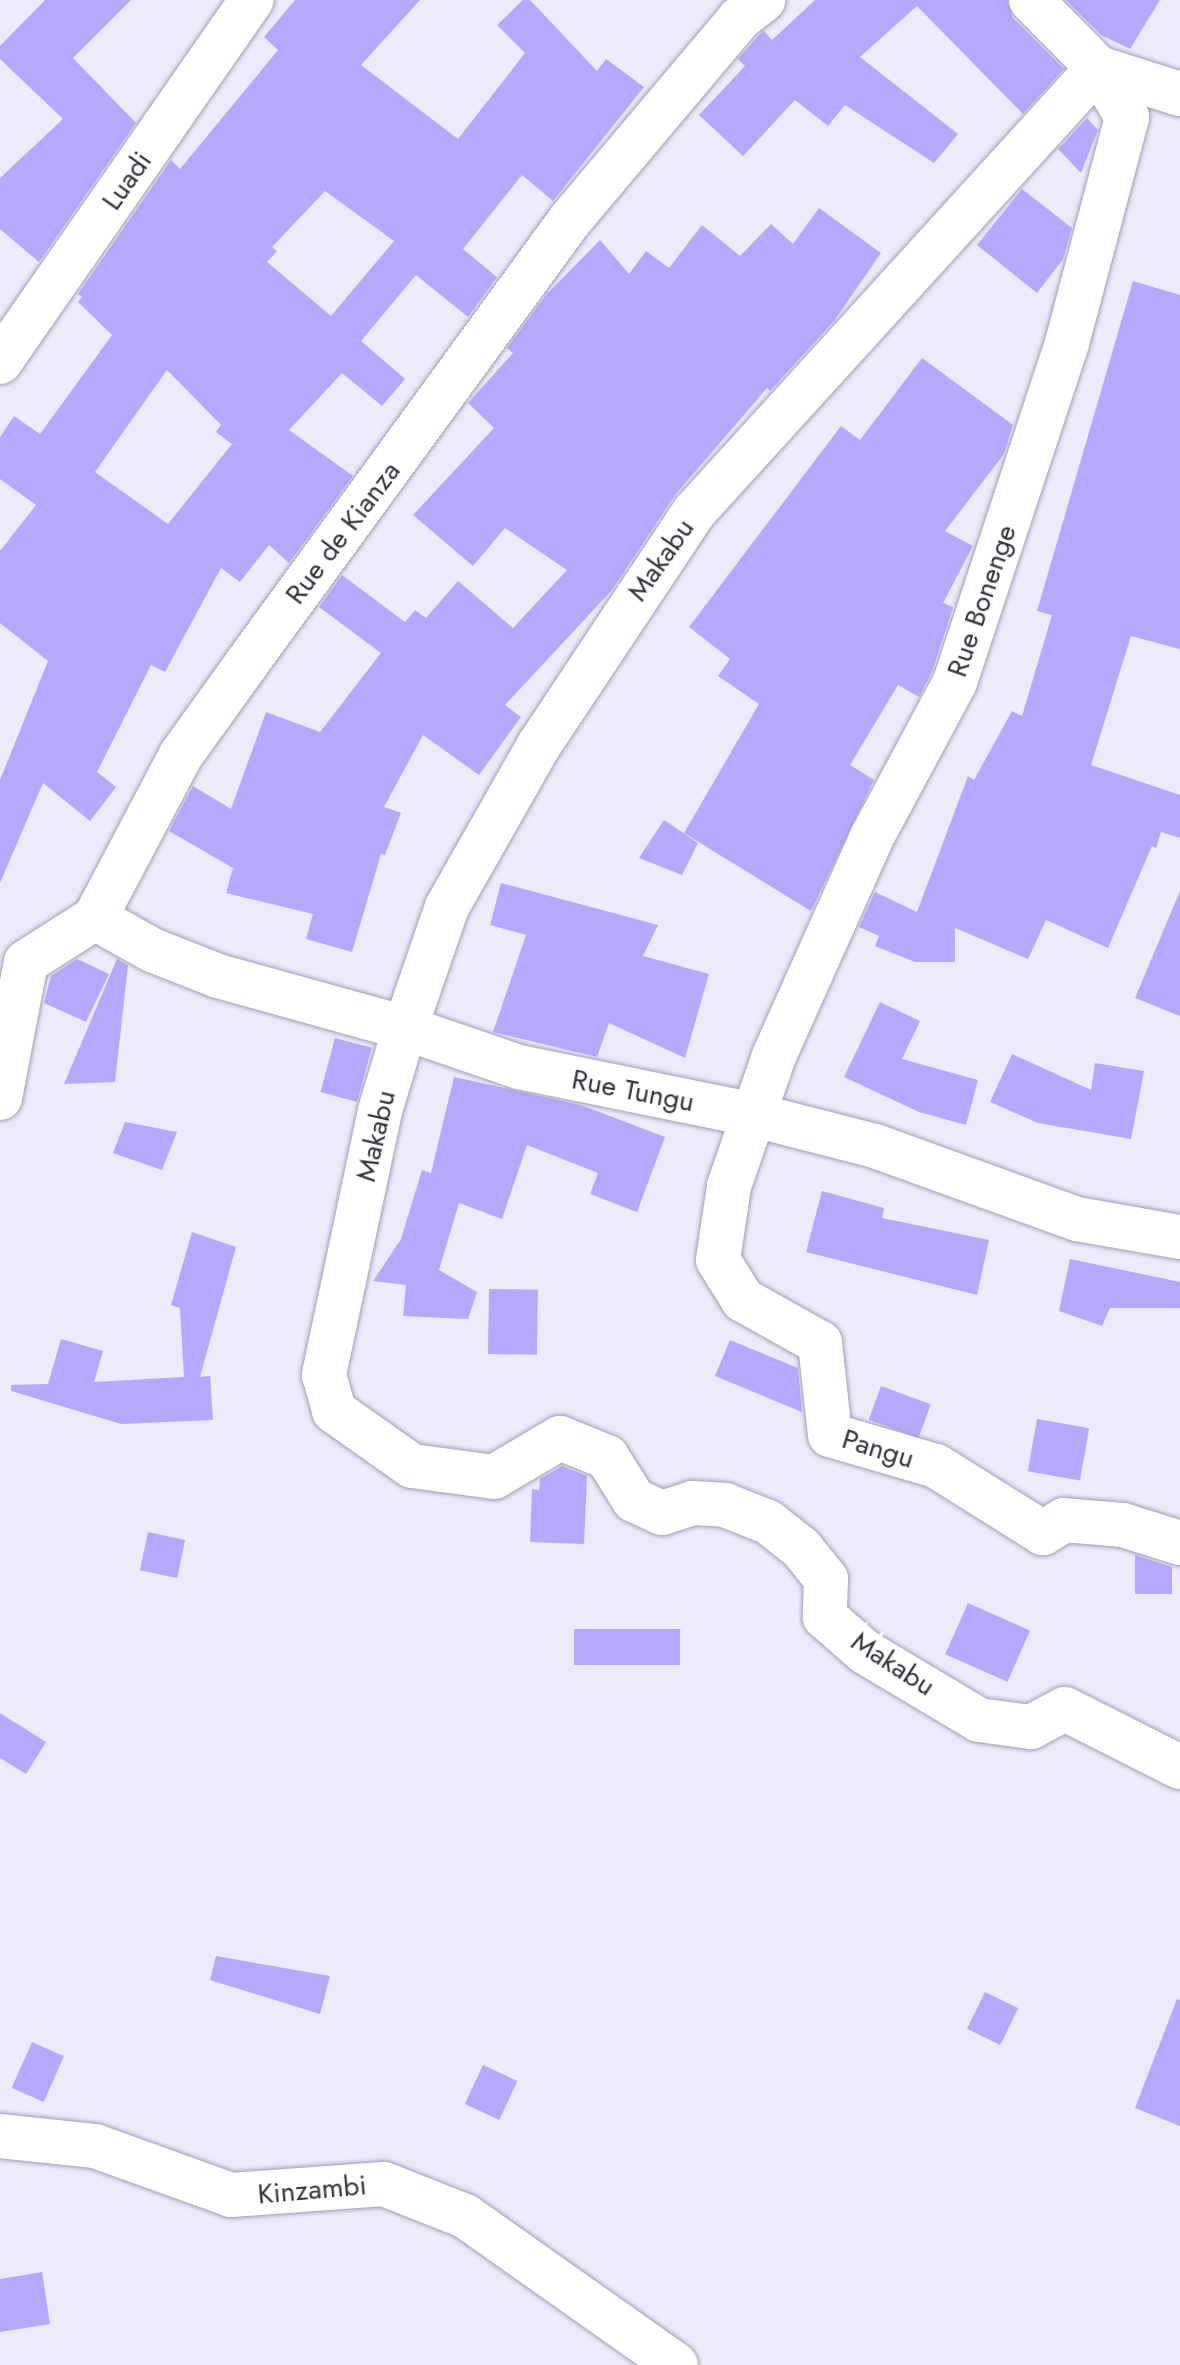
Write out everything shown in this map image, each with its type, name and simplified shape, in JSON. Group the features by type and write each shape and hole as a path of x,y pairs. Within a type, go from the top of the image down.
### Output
{"street":[{"name":"Luadi","path":"0,362 252,0"},
{"path":"1031,0 1098,68 1180,94"},
{"name":"Rue de Kianza","path":"0,1098 26,962 95,918 181,755 570,220 740,6"},
{"name":"Makabu","path":"1098,68 694,512 539,745 447,907 405,1028 380,1111 351,1263 331,1327 324,1375 334,1411 412,1466 494,1477 560,1438 607,1457 634,1500 662,1513 692,1503 725,1505 768,1522 801,1548 826,1579 825,1617 865,1652 979,1720 1031,1727 1065,1709 1180,1767"},
{"name":"Rue Bonenge","path":"754,1115 838,908 955,682 996,563 1067,343 1127,117 1098,68"},
{"name":"Rue Tungu","path":"95,918 152,950 218,976 405,1028 519,1067 754,1115 875,1146 1077,1219 1180,1237"},
{"name":"Pangu","path":"754,1115 729,1186 718,1260 743,1300 820,1343 830,1435 936,1466 1043,1533 1064,1520 1079,1521 1123,1525 1180,1543"},
{"name":"Kinzambi","path":"0,2136 95,2146 231,2195 384,2184 465,2216 676,2365"}],"building":[{"path":"45,0 131,0 73,58 136,123 39,262 0,229 0,178 63,119 0,59 0,46"},
{"path":"295,0 420,0 361,65 458,139 525,53 497,25 523,0 530,0 597,71 606,59 644,87 553,201 522,175 463,249 497,277 468,317 416,275 361,341 405,379 382,406 342,373 289,430 353,476 289,563 269,545 240,582 221,568 165,672 151,665 97,772 116,787 90,821 43,783 0,883 0,780 48,661 0,623 0,551 36,505 0,479 0,437 14,416 40,434 112,335 78,302 82,297 78,294 171,160 180,169 278,50 264,37","holes":["325,191 394,241 331,316 267,262 277,251 272,247","167,370 221,425 216,432 232,444 168,524 95,472"]},
{"path":"815,0 1007,0 1013,18 1064,69 1023,114 917,6 860,57 958,134 934,163 845,105 828,126 795,100 743,156 699,115 745,66 738,59 760,34 764,31 772,40"},
{"path":"1066,0 1160,0 1130,49 1101,35"},
{"path":"1087,118 1098,130 1081,173 1058,149"},
{"path":"1022,189 1072,228 1063,259 1037,293 977,245"},
{"path":"819,208 881,253 834,321 770,391 767,388 675,495 612,590 505,705 521,717 479,775 423,735 384,807 401,813 385,855 381,854 352,952 306,939 313,914 226,893 233,868 169,831 193,786 231,809 266,712 320,732 381,653 319,607 342,575 405,622 415,610 426,618 458,581 513,628 567,570 505,528 473,566 413,515 494,428 468,403 513,353 507,348 546,295 600,240 629,274 646,251 669,268 702,225 740,256 771,224 793,244"},
{"path":"1133,281 1180,295 1180,649 1131,636 1091,765 1180,795 1180,838 1161,832 1108,948 1046,920 1028,959 955,928 955,962 915,962 875,946 879,936 859,927 875,892 917,912 968,776 974,780 1012,711 1022,716 1052,615 1037,611"},
{"path":"922,358 1013,425 1004,454 945,531 973,546 943,603 953,607 932,672 919,697 898,685 850,765 874,780 811,911 684,833 759,704 718,676 730,659 689,627 841,426 860,440"},
{"path":"664,820 698,843 682,875 639,858"},
{"path":"501,883 658,925 643,956 709,974 685,1058 609,1023 597,1057 493,1032 526,935 490,925"},
{"path":"1180,891 1180,1016 1135,998"},
{"path":"77,959 109,974 86,1022 44,1003 51,976"},
{"path":"117,959 128,965 115,1082 64,1084"},
{"path":"880,1002 920,1021 902,1059 978,1080 966,1125 919,1112 844,1077"},
{"path":"335,1038 372,1048 357,1102 321,1092"},
{"path":"1012,1054 1091,1090 1095,1063 1144,1071 1131,1139 1038,1123 990,1102"},
{"path":"454,1077 581,1105 665,1137 637,1212 590,1194 598,1173 527,1145 502,1219 459,1203 439,1270 477,1292 468,1319 403,1316 406,1285 373,1281 401,1239 422,1170 431,1173"},
{"path":"125,1122 177,1132 162,1170 113,1153"},
{"path":"822,1191 884,1208 882,1218 989,1240 977,1295 806,1252"},
{"path":"192,1232 236,1247 200,1377 210,1376 213,1420 121,1424 11,1391 11,1385 48,1384 61,1339 103,1351 94,1382 184,1377 180,1308 171,1305"},
{"path":"1070,1259 1180,1282 1180,1308 1110,1308 1102,1326 1059,1311"},
{"path":"489,1289 538,1290 537,1355 488,1354"},
{"path":"730,1340 798,1368 802,1412 715,1376"},
{"path":"881,1386 931,1404 918,1438 869,1420"},
{"path":"1037,1419 1089,1428 1080,1480 1028,1471"},
{"path":"562,1466 587,1476 584,1544 530,1542 532,1489 539,1490 540,1479"},
{"path":"148,1532 185,1540 177,1578 140,1570"},
{"path":"1135,1555 1172,1567 1172,1594 1135,1594"},
{"path":"968,1603 1030,1631 1007,1682 945,1654"},
{"path":"574,1629 680,1629 680,1665 574,1665"},
{"path":"0,1713 46,1742 26,1774 0,1758"},
{"path":"216,1956 330,1976 320,2014 210,1980"},
{"path":"985,1992 1018,2008 1000,2045 967,2029"},
{"path":"1177,1999 1180,2000 1180,2126 1135,2108"},
{"path":"32,2042 64,2056 44,2102 12,2088"},
{"path":"483,2065 517,2081 499,2120 465,2104"},
{"path":"42,2272 50,2324 0,2332 0,2279"}]}
